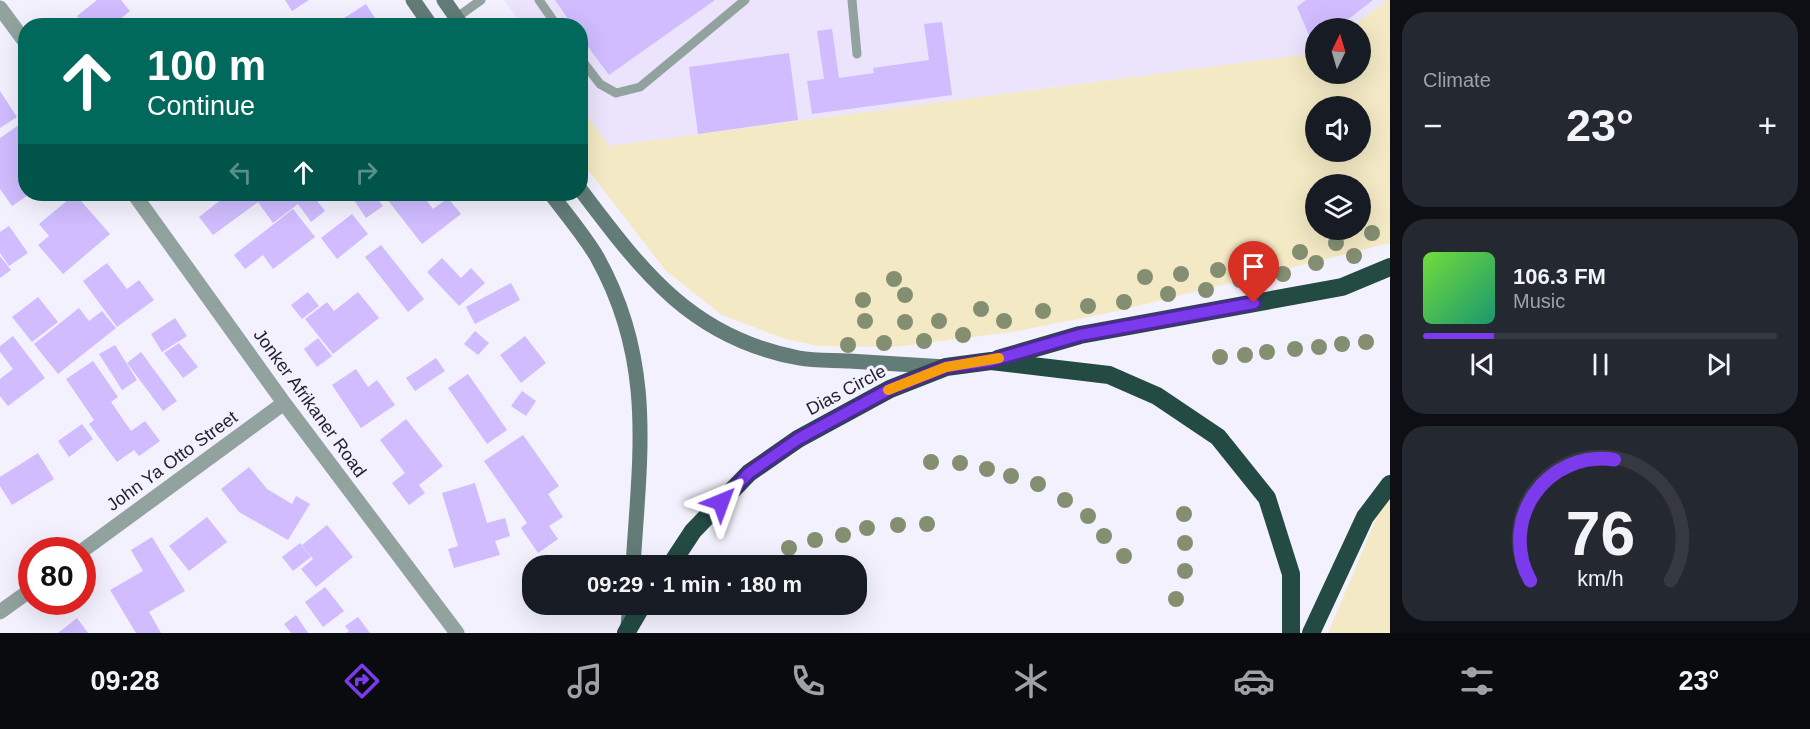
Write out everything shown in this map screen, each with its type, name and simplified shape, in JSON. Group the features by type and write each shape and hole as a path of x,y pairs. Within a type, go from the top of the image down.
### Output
{"highway":[{"path":"990,361 1080,335 1342,287 1390,267"},
{"name":"Dias Circle","path":"677,555 693,531 749,473 798,439 890,389 946,367 990,361 1109,375 1157,396 1218,438 1267,498 1291,574 1291,633"},
{"path":"1311,633 1365,517 1390,484"},
{"path":"627,630 636,615"}],"main road":[{"path":"413,0 425,18"},
{"path":"444,0 456,18"},
{"path":"588,200 629,254 660,288 684,308 718,330 762,350 801,359 946,367"},
{"path":"556,201 596,255 624,320 636,359 641,403 641,435 634,555"},
{"path":"627,630 629,615"}],"street":[{"path":"0,8 18,32"},
{"name":"Jonker Afrikaner Road","path":"139,201 284,403 457,633"},
{"name":"John Ya Otto Street","path":"96,541 284,403"},
{"path":"2,607 18,597"}],"lane":[{"path":"463,18 481,0"},
{"path":"539,0 551,18"},
{"path":"588,68 600,84 616,93 640,87 745,0"},
{"path":"852,0 857,54"}],"shaded area":[{"path":"504,0 1387,0 1363,18 1305,18 1305,54 608,146 588,117 588,18 517,18"}],"sand":[{"path":"1390,0 1390,243 1113,312 1012,332 895,347 819,346 785,339 722,315 666,271 588,170 588,117 609,146 1305,54 1305,84 1371,84 1371,18 1363,18"},
{"path":"1390,498 1390,633 1328,633 1378,514"}],"building":[{"path":"97,0 121,0 130,11 122,18 79,18 77,16"},
{"path":"285,0 309,0 292,11"},
{"path":"555,0 715,0 609,75 588,47 588,18 567,18"},
{"path":"1306,0 1373,0 1350,18 1305,18 1305,26 1297,7"},
{"path":"366,4 375,18 344,18"},
{"path":"942,22 952,95 812,114 807,81 824,79 817,31 832,29 839,78 874,73 873,68 929,60 924,24"},
{"path":"789,53 798,120 698,134 689,67"},
{"path":"0,91 17,117 0,128"},
{"path":"18,126 20,201 12,206 0,189 0,138"},
{"path":"67,201 81,201 110,234 63,274 38,245 49,236 39,224"},
{"path":"219,201 317,201 325,211 311,222 298,204 273,223 258,202 213,235 199,217"},
{"path":"355,201 379,201 383,206 366,218"},
{"path":"388,201 427,201 433,209 444,201 450,201 461,214 422,244"},
{"path":"293,209 315,237 273,269 263,255 245,269 234,255"},
{"path":"352,214 368,234 337,259 321,238"},
{"path":"9,226 28,253 9,266 0,253 0,232"},
{"path":"381,245 424,299 408,312 365,257"},
{"path":"0,256 11,270 0,278"},
{"path":"442,258 461,278 471,268 485,283 459,306 427,272"},
{"path":"107,263 127,289 139,280 154,300 117,327 83,281"},
{"path":"511,283 520,300 475,324 466,307"},
{"path":"308,292 319,306 302,319 291,305"},
{"path":"358,292 379,318 333,354 305,319 327,302 334,311"},
{"path":"38,297 58,322 32,342 12,317"},
{"path":"79,308 89,321 102,311 116,328 58,374 34,344"},
{"path":"175,318 187,336 162,352 151,334"},
{"path":"475,331 489,343 478,355 464,344"},
{"path":"13,336 45,378 8,406 0,396 0,379 13,369 0,352 0,346"},
{"path":"525,336 546,363 521,383 500,355"},
{"path":"318,338 332,356 317,367 304,349"},
{"path":"179,343 198,367 183,378 164,353"},
{"path":"115,345 137,380 122,390 99,354"},
{"path":"141,352 177,401 163,411 127,363"},
{"path":"436,358 445,371 415,391 406,378"},
{"path":"93,361 118,397 111,402 131,431 145,421 160,441 139,456 134,450 117,462 89,424 94,420 66,379"},
{"path":"356,369 368,387 377,380 395,405 361,428 332,385"},
{"path":"468,374 507,430 487,444 448,388"},
{"path":"522,391 536,401 526,416 511,406"},
{"path":"406,419 443,466 419,485 425,493 409,505 392,483 405,473 380,440"},
{"path":"82,424 93,439 69,457 58,441"},
{"path":"523,435 559,486 548,494 563,517 549,526 558,539 538,553 521,528 527,523 484,461"},
{"path":"38,453 54,479 12,505 0,486 0,477"},
{"path":"249,467 267,489 292,504 296,496 310,504 288,540 239,512 221,489"},
{"path":"475,483 487,523 505,518 510,536 495,541 500,555 454,568 448,549 458,546 442,493"},
{"path":"207,517 227,542 189,571 169,546"},
{"path":"327,525 353,557 316,587 301,569 313,559 302,545"},
{"path":"152,537 185,591 149,612 161,633 136,633 110,590 143,571 131,550"},
{"path":"300,543 311,557 293,571 282,557"},
{"path":"325,587 344,611 323,627 305,602"},
{"path":"296,615 308,633 291,633 284,624"},
{"path":"358,617 370,633 346,633 349,631 345,626"},
{"path":"77,618 88,633 58,633"}],"slow traffic":[{"path":"888,390 946,367 999,358"}],"route":[{"path":"721,502 749,473 798,439 890,389 946,367 990,361 1080,335 1254,303"}]}
